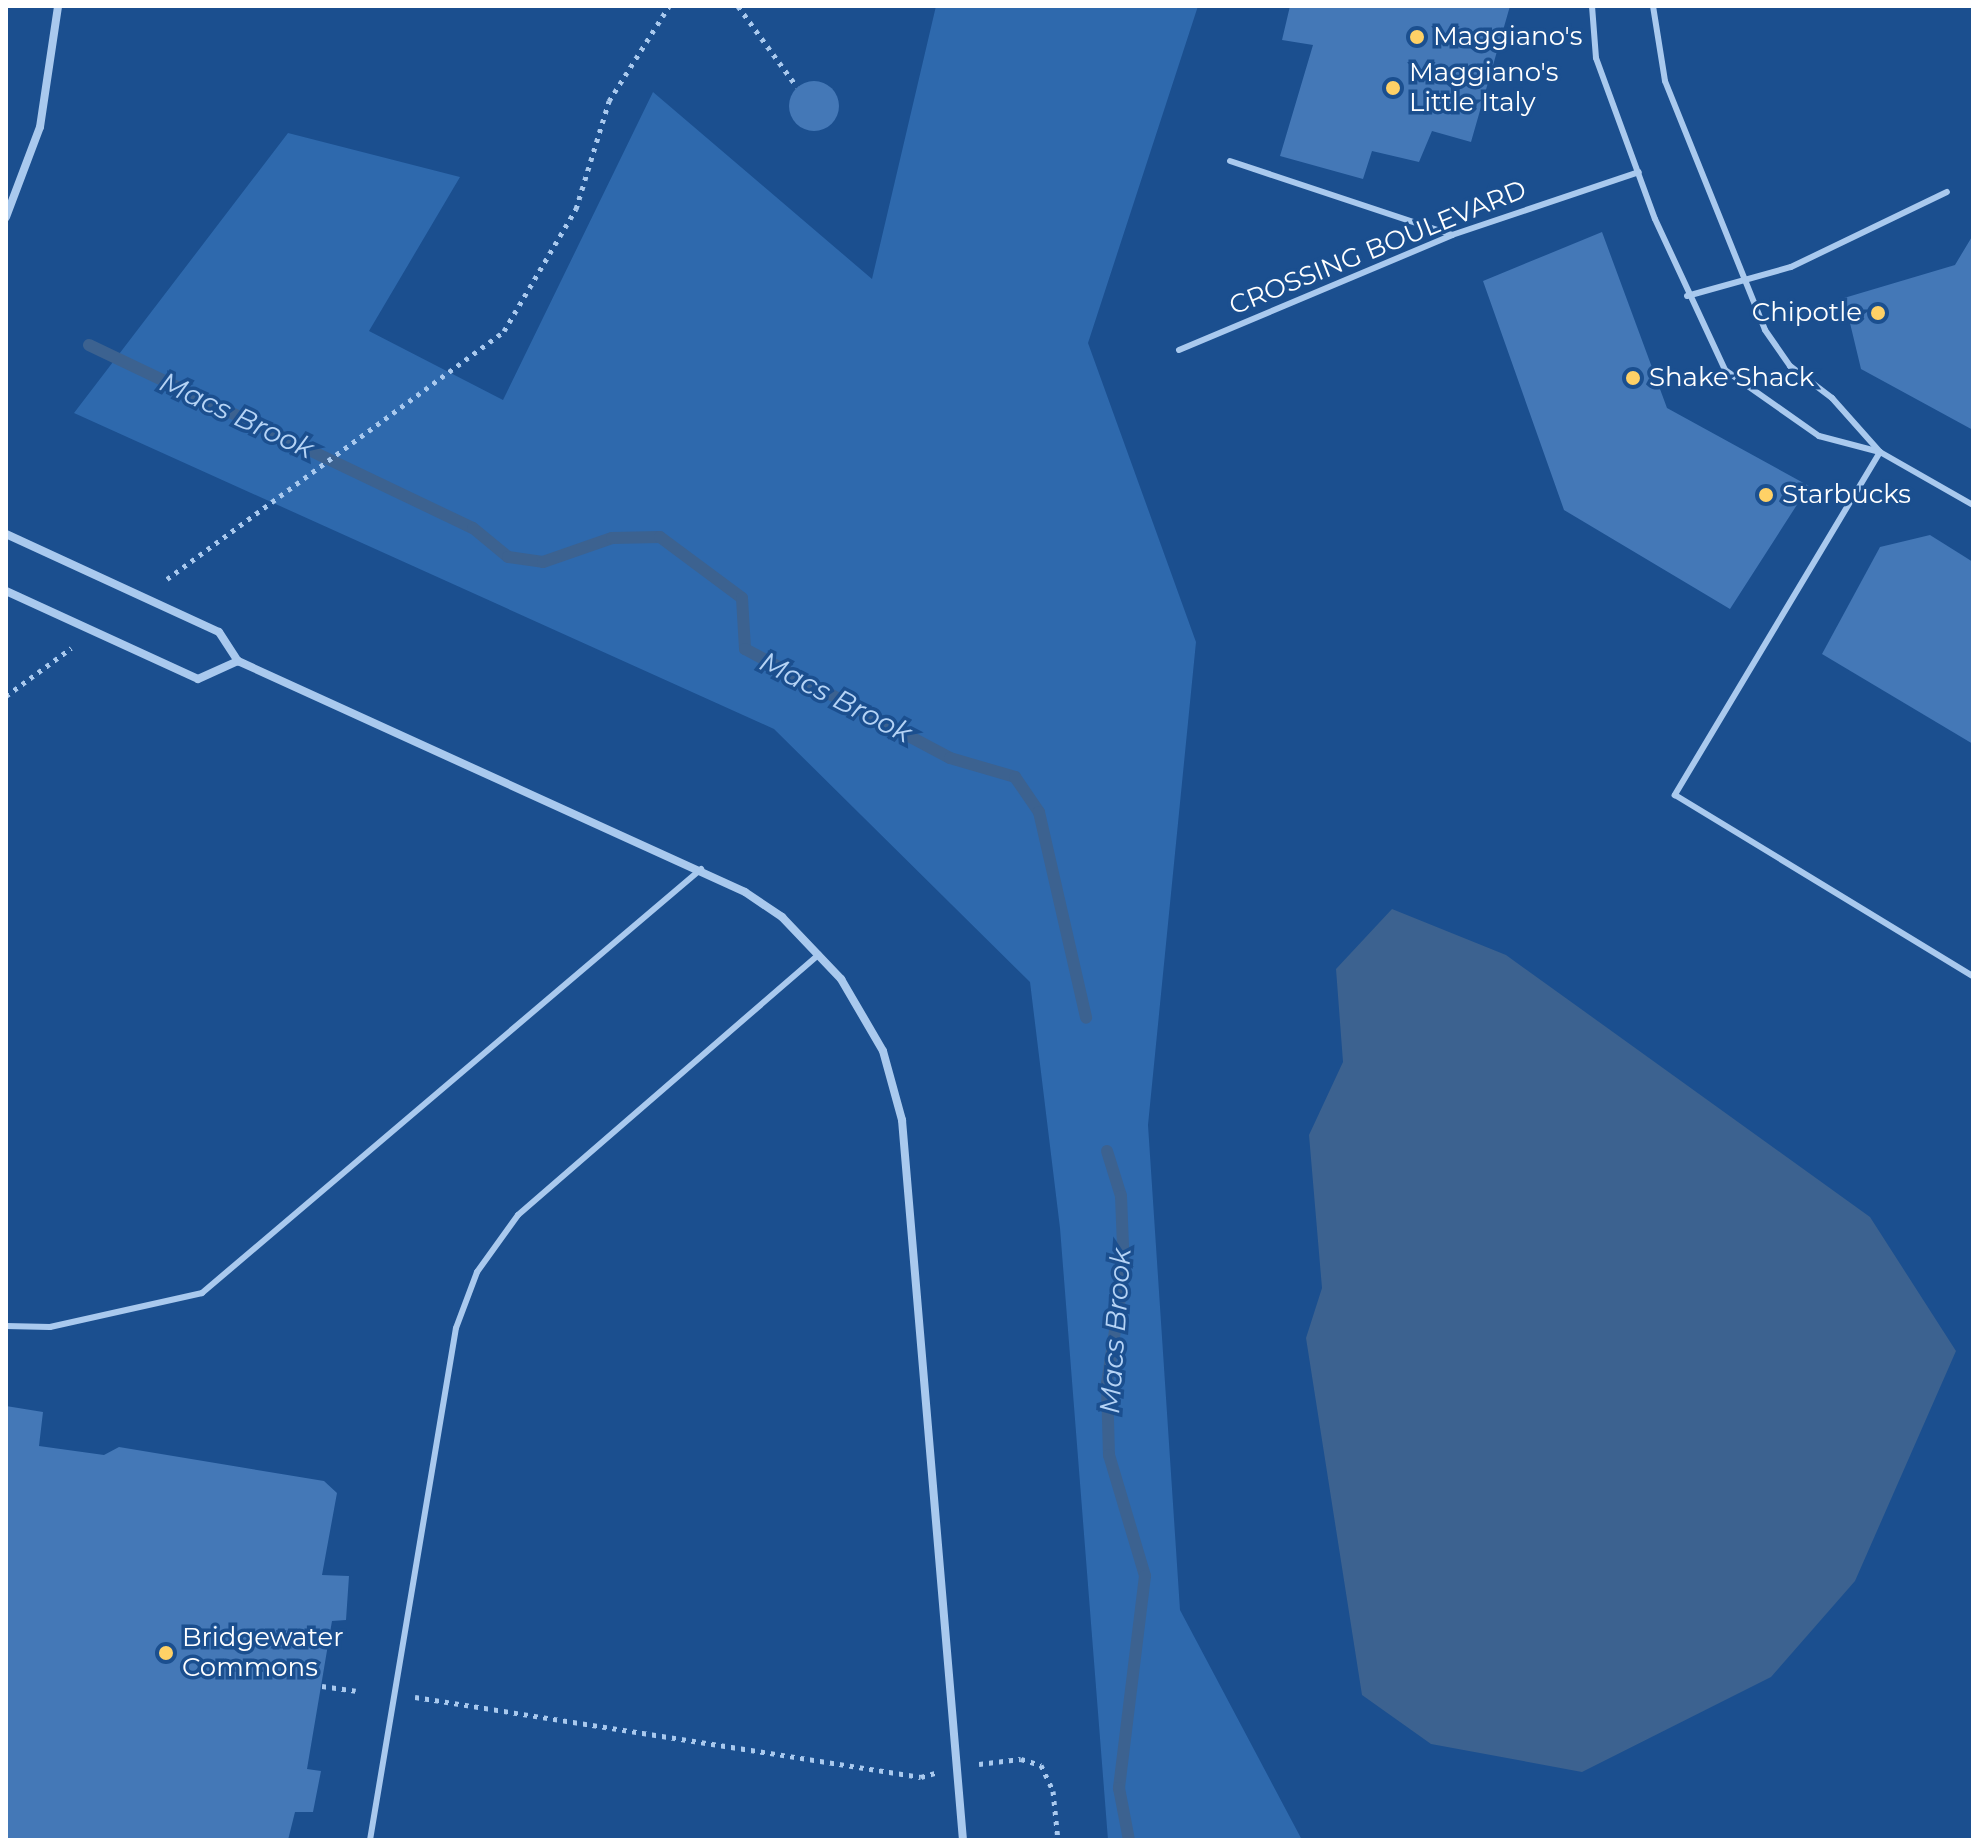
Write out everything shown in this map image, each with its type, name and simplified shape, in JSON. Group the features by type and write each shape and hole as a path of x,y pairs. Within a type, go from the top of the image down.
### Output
{"street":[{"path":"6,217 40,127 58,6"},
{"path":"6,534 219,632 238,661 701,869 782,917 821,953 869,1019 900,1109 963,1840"},
{"path":"6,591 198,679 238,661"}],"lane":[{"path":"1592,6 1596,58 1687,296 1725,370 1819,436 1880,452 1973,505"},
{"path":"1653,6 1665,81 1742,280 1790,366 1832,398 1880,452"},
{"path":"1230,161 1452,235"},
{"name":"CROSSING BOULEVARD","path":"1179,350 1452,235 1639,172"},
{"path":"1687,296 1791,267 1947,192"},
{"path":"1880,452 1675,795 1973,976"},
{"path":"6,1326 50,1327 202,1293 701,869"},
{"path":"370,1840 456,1328 481,1263 567,1170 821,953"}],"path":[{"path":"269,508 504,331 560,240 609,101 669,6"},
{"path":"738,6 797,87"},
{"path":"322,1686 356,1691"},
{"path":"415,1697 921,1777 956,1766 1021,1759 1041,1765 1053,1791 1058,1840"}],"shaded area":[{"path":"936,6 1198,6 1088,343 1196,642 1148,1125 1180,1610 1302,1840 1108,1840 1060,1228 1030,982 774,729 74,413 288,133 460,177 369,331 503,400 653,92 872,279"},
{"path":"1392,909 1506,955 1870,1217 1956,1351 1855,1581 1771,1677 1582,1772 1431,1744 1362,1695 1306,1338 1322,1288 1309,1135 1343,1062 1336,969"}],"building":[{"name":"Maggiano's Little Italy","path":"1290,6 1510,6 1471,142 1432,131 1419,162 1372,151 1363,179 1280,156 1313,45 1282,40"},
{"path":"814,81 832,88 839,106 832,124 814,131 796,124 789,106 796,88"},
{"path":"1602,232 1667,408 1809,486 1730,609 1564,510 1483,281"},
{"path":"1973,235 1973,430 1861,369 1844,298 1955,265"},
{"path":"1930,535 1973,562 1973,744 1822,654 1880,547"},
{"name":"Bridgewater Commons","path":"6,1406 43,1412 39,1446 104,1455 119,1447 324,1481 337,1493 322,1575 349,1576 346,1620 332,1621 307,1769 321,1771 313,1812 295,1812 288,1840 6,1840"}],"waterway":[{"name":"Macs Brook","path":"89,345 473,528 508,557 543,562 612,538 660,537 742,598 745,649 950,758 1015,777 1039,812 1086,1018"},
{"name":"Macs Brook","path":"1107,1151 1121,1196 1124,1271 1107,1384 1109,1455 1145,1576 1119,1788 1129,1840"}],"place":[{"name":"Maggiano's","path":"1417,37"},
{"name":"Maggiano's Little Italy","path":"1393,88"},
{"name":"Chipotle","path":"1878,313"},
{"name":"Shake Shack","path":"1633,378"},
{"name":"Starbucks","path":"1766,495"},
{"name":"Bridgewater Commons","path":"166,1653"}]}
